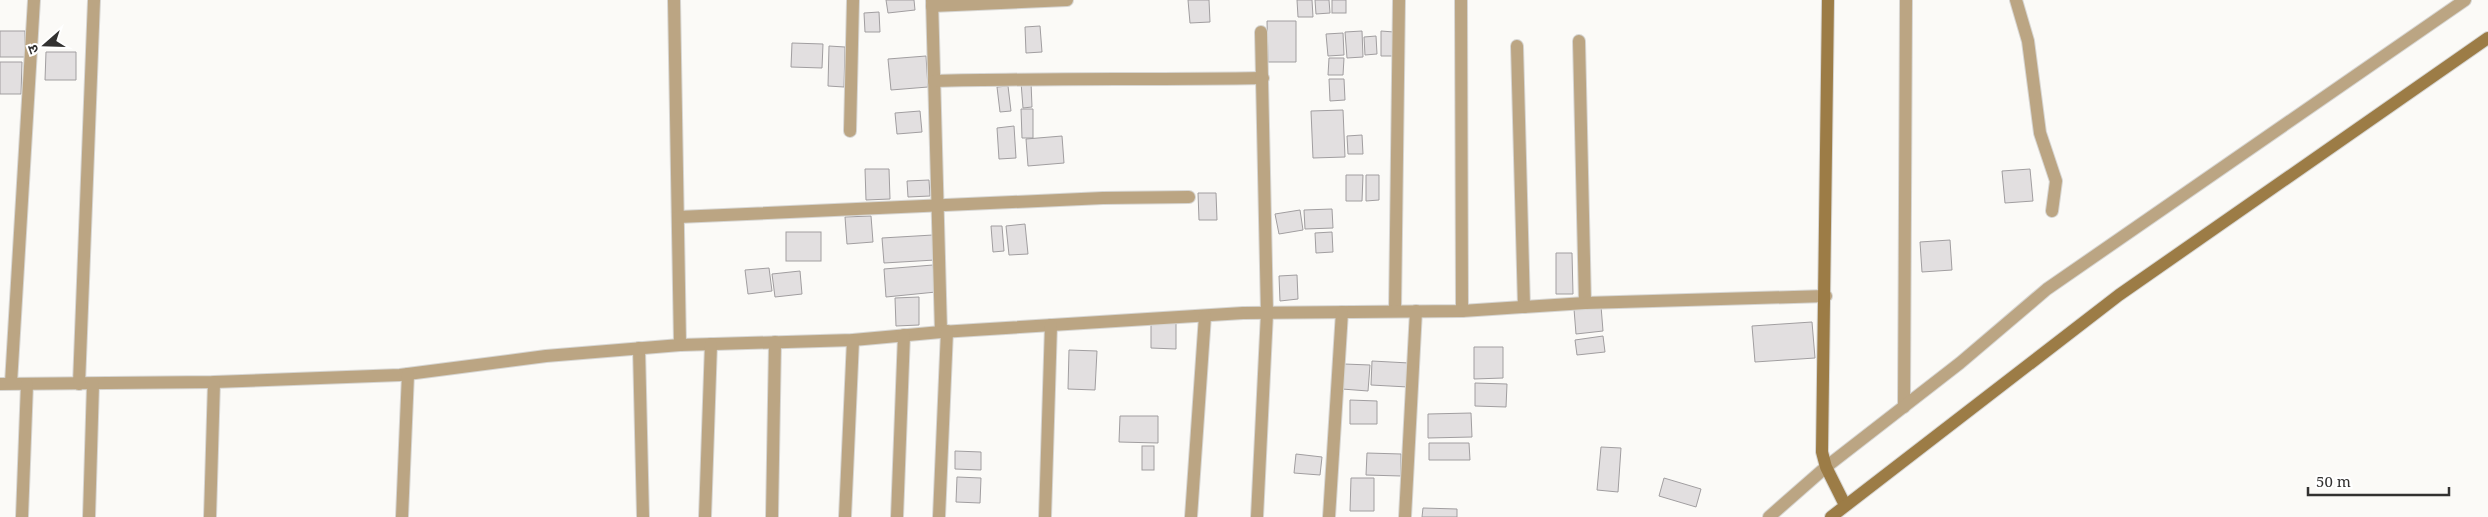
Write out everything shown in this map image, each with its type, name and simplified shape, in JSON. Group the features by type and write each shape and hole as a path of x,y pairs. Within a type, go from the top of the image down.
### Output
{"street":[{"path":"34,0 5,384 214,382 408,374 546,356 680,344 853,340 944,331 1267,313 1462,311 1585,303 1826,296"},
{"path":"79,384 94,0"},
{"path":"674,0 680,344"},
{"path":"850,131 853,0"},
{"path":"939,517 944,331 932,3 1067,0"},
{"path":"1395,311 1399,0"},
{"path":"1461,0 1462,311"},
{"path":"1828,0 1826,296 1822,452 1826,467 1845,506"},
{"path":"1904,407 1906,0"},
{"path":"2016,0 2028,41 2040,133 2056,181 2052,211"},
{"path":"1769,517 1826,467 1904,407 2047,289 2465,0"},
{"path":"1257,517 1267,313 1262,32"},
{"path":"1831,517 2119,294 2488,38"},
{"path":"1579,41 1585,303"},
{"path":"1517,46 1524,307"},
{"path":"934,82 1047,78 1146,80 1263,78"},
{"path":"678,216 1102,198 1189,197"},
{"path":"1405,517 1416,311"},
{"path":"1328,517 1342,312"},
{"path":"1191,517 1205,316"},
{"path":"1045,517 1051,325"},
{"path":"897,517 904,335"},
{"path":"846,517 853,340"},
{"path":"772,517 775,342"},
{"path":"705,517 711,344"},
{"path":"639,348 643,517"},
{"path":"402,517 408,374"},
{"path":"210,517 214,382"},
{"path":"22,517 27,384"},
{"path":"89,517 92,384"}],"building":[{"path":"886,0 914,0 915,10 888,13"},
{"path":"1188,0 1209,0 1210,22 1190,23"},
{"path":"1297,0 1312,0 1313,17 1298,17"},
{"path":"1315,0 1329,0 1330,13 1316,14"},
{"path":"1332,0 1346,0 1346,13 1332,13"},
{"path":"879,12 880,32 865,32 864,13"},
{"path":"1267,21 1296,21 1296,62 1268,62"},
{"path":"1040,26 1042,52 1026,53 1025,27"},
{"path":"0,31 25,31 25,57 0,57"},
{"path":"1362,31 1363,57 1347,58 1345,32"},
{"path":"1381,31 1394,32 1394,56 1381,56"},
{"path":"1343,33 1344,55 1328,56 1326,34"},
{"path":"1376,36 1377,54 1365,55 1364,37"},
{"path":"792,43 823,44 822,68 791,67"},
{"path":"829,46 845,47 844,87 828,86"},
{"path":"46,52 76,52 76,80 45,80"},
{"path":"926,56 928,87 891,90 888,59"},
{"path":"1329,58 1344,58 1343,75 1328,75"},
{"path":"0,62 22,62 21,94 0,94"},
{"path":"1329,79 1344,79 1345,100 1330,101"},
{"path":"1021,82 1031,82 1032,107 1023,108"},
{"path":"1008,86 1011,111 1000,112 997,87"},
{"path":"1021,109 1033,109 1033,138 1022,138"},
{"path":"1343,110 1345,157 1313,158 1311,111"},
{"path":"920,111 922,132 897,134 895,113"},
{"path":"1014,126 1016,158 999,159 997,128"},
{"path":"1362,135 1363,154 1348,154 1347,136"},
{"path":"1062,136 1064,163 1028,166 1026,139"},
{"path":"865,169 889,169 890,199 866,200"},
{"path":"2030,169 2033,201 2005,203 2002,171"},
{"path":"1346,175 1363,175 1362,201 1346,201"},
{"path":"1366,175 1379,175 1379,200 1366,201"},
{"path":"929,180 930,196 908,197 907,181"},
{"path":"1198,193 1216,193 1217,220 1199,220"},
{"path":"1332,209 1333,228 1305,229 1304,210"},
{"path":"1300,210 1303,230 1279,234 1275,214"},
{"path":"871,216 873,242 847,244 845,217"},
{"path":"1025,224 1028,254 1009,255 1006,226"},
{"path":"991,226 1002,226 1004,251 993,252"},
{"path":"786,232 821,232 821,261 786,261"},
{"path":"1332,232 1333,252 1316,253 1315,233"},
{"path":"933,235 935,260 884,263 882,238"},
{"path":"1950,240 1952,270 1922,272 1920,242"},
{"path":"1556,253 1572,253 1573,294 1556,294"},
{"path":"933,265 936,292 886,297 884,269"},
{"path":"769,268 772,291 748,294 745,270"},
{"path":"800,271 802,294 775,297 772,274"},
{"path":"1297,275 1298,299 1280,301 1279,276"},
{"path":"919,297 919,325 896,326 895,298"},
{"path":"1601,306 1603,331 1576,334 1574,309"},
{"path":"1151,321 1176,321 1176,349 1151,348"},
{"path":"1812,322 1815,358 1755,362 1752,326"},
{"path":"1603,336 1605,352 1577,355 1575,340"},
{"path":"1474,347 1503,347 1503,378 1474,379"},
{"path":"1069,350 1097,351 1095,390 1068,389"},
{"path":"1372,361 1409,363 1408,387 1371,385"},
{"path":"1344,364 1370,365 1368,391 1342,389"},
{"path":"1475,383 1507,384 1506,407 1475,406"},
{"path":"1350,400 1377,401 1377,424 1350,424"},
{"path":"1471,413 1472,437 1428,438 1428,414"},
{"path":"1120,416 1158,416 1158,443 1119,442"},
{"path":"1429,443 1469,443 1470,460 1429,460"},
{"path":"1142,446 1154,446 1154,470 1142,470"},
{"path":"1601,447 1621,448 1618,492 1597,490"},
{"path":"955,451 981,452 981,470 955,469"},
{"path":"1367,453 1401,454 1401,476 1366,475"},
{"path":"1296,454 1322,457 1320,475 1294,473"},
{"path":"957,477 981,478 980,503 956,502"},
{"path":"1351,478 1374,478 1374,511 1350,511"},
{"path":"1664,478 1701,489 1696,507 1659,496"},
{"path":"1423,508 1457,509 1457,517 1422,517"}]}
